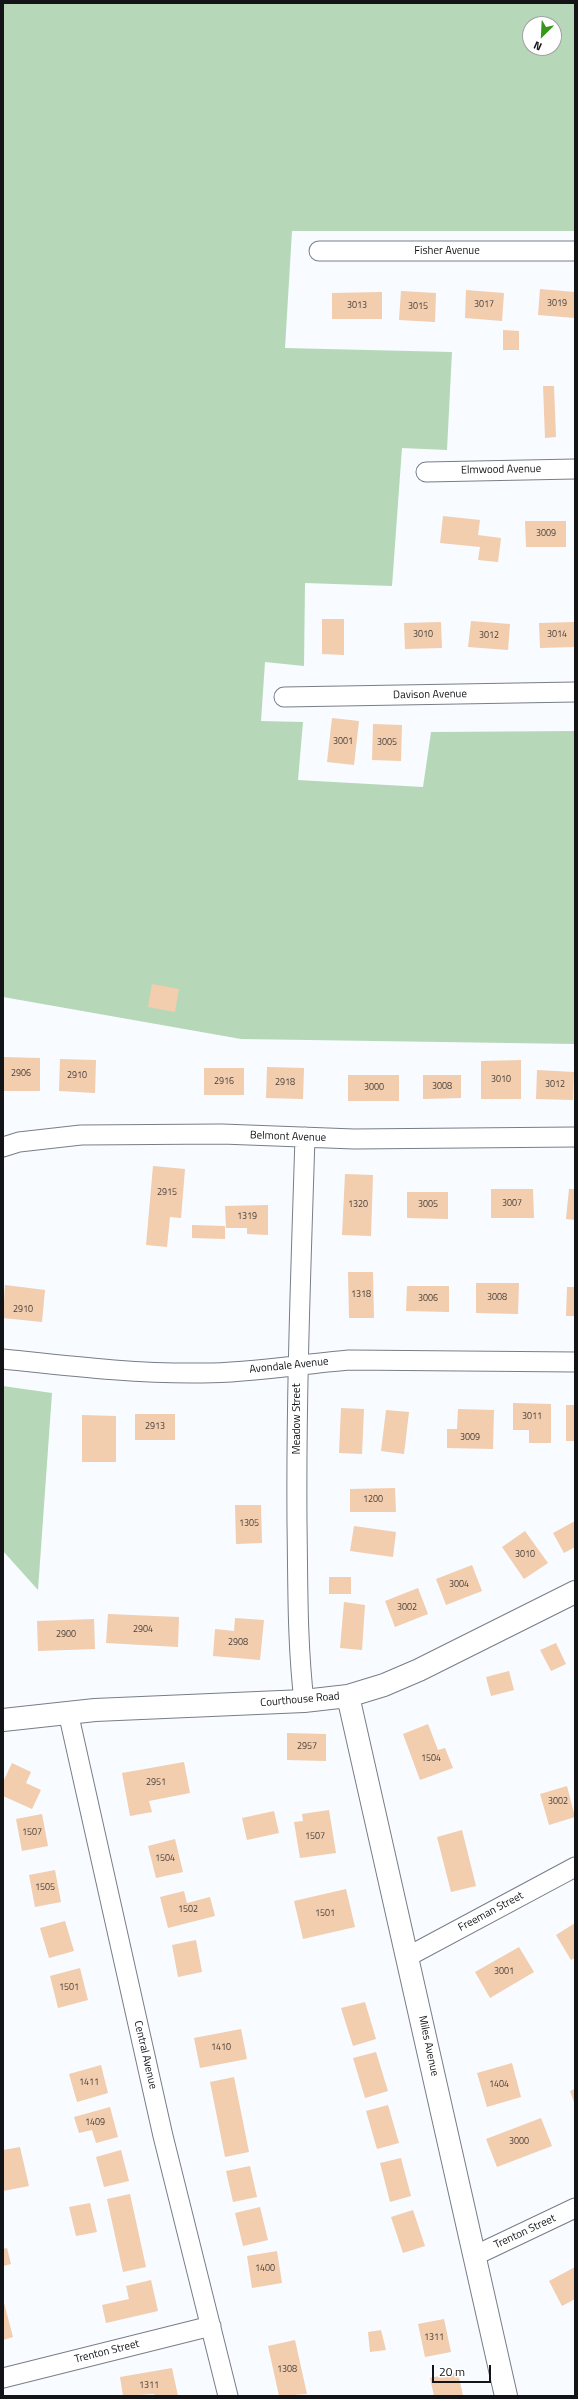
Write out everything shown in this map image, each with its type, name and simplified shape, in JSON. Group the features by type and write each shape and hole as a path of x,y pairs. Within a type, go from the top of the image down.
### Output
{"street":[{"name":"Fisher Avenue","path":"319,251 575,251"},
{"name":"Elmwood Avenue","path":"426,472 575,469"},
{"name":"Davison Avenue","path":"284,697 575,692"},
{"name":"Belmont Avenue","path":"3,1147 19,1142 81,1135 222,1134 354,1139 575,1137"},
{"name":"Meadow Street","path":"304,1701 299,1656 297,1366 305,1137"},
{"name":"Avondale Avenue","path":"3,1358 128,1371 203,1373 275,1370 349,1360 575,1362"},
{"name":"Courthouse Road","path":"3,1720 68,1712 304,1701 348,1696 384,1685 419,1670 575,1592"},
{"name":"Miles Avenue","path":"348,1696 379,1840 407,1957 506,2396"},
{"name":"Central Avenue","path":"68,1712 163,2136 212,2326 228,2396"},
{"name":"Freeman Street","path":"407,1957 575,1867"},
{"name":"Trenton Street","path":"474,2256 575,2208"},
{"name":"Trenton Street","path":"3,2378 212,2326"}],"green space":[{"path":"3,3 575,3 575,231 292,231 285,348 452,352 447,450 402,448 392,586 305,583 304,666 265,662 261,721 303,722 298,780 423,787 431,732 575,731 575,1044 241,1039 3,997"},
{"path":"3,1386 52,1393 38,1590 3,1551"}],"building":[{"path":"540,289 575,292 575,318 538,315"},
{"path":"466,290 504,293 502,321 465,318"},
{"path":"401,291 436,293 435,322 399,320"},
{"path":"382,292 382,319 332,319 332,293"},
{"path":"503,330 519,331 519,350 503,350"},
{"path":"543,386 554,386 556,437 545,438"},
{"path":"443,516 480,520 478,535 501,538 498,562 478,560 480,547 440,543"},
{"path":"525,521 566,521 566,547 526,547"},
{"path":"322,619 344,619 344,655 322,654"},
{"path":"471,621 510,624 508,650 468,647"},
{"path":"441,622 442,648 405,649 404,623"},
{"path":"575,622 575,647 540,648 539,623"},
{"path":"332,718 359,721 354,765 327,762"},
{"path":"373,724 402,725 401,761 372,760"},
{"path":"152,984 179,989 175,1012 148,1007"},
{"path":"3,1057 40,1058 40,1091 3,1091"},
{"path":"60,1059 96,1060 95,1093 59,1091"},
{"path":"521,1060 521,1099 481,1099 481,1061"},
{"path":"267,1067 304,1068 303,1099 266,1098"},
{"path":"204,1068 244,1068 244,1095 204,1095"},
{"path":"537,1070 574,1072 573,1100 536,1099"},
{"path":"348,1075 399,1075 399,1101 348,1101"},
{"path":"423,1075 461,1075 461,1098 423,1099"},
{"path":"153,1166 185,1169 181,1218 170,1217 167,1247 146,1245"},
{"path":"345,1174 373,1175 371,1236 342,1235"},
{"path":"491,1189 533,1189 534,1218 491,1218"},
{"path":"569,1189 575,1189 575,1220 566,1219"},
{"path":"407,1192 448,1192 448,1219 407,1218"},
{"path":"268,1205 268,1235 247,1234 247,1228 226,1228 225,1206"},
{"path":"192,1225 225,1226 225,1239 192,1238"},
{"path":"348,1272 373,1272 374,1318 349,1318"},
{"path":"476,1283 519,1283 518,1314 476,1313"},
{"path":"5,1285 45,1290 42,1322 3,1318"},
{"path":"407,1286 449,1286 449,1312 406,1311"},
{"path":"567,1287 575,1287 575,1316 566,1316"},
{"path":"513,1403 551,1404 551,1443 529,1443 529,1430 513,1430"},
{"path":"566,1405 575,1405 575,1441 566,1441"},
{"path":"341,1408 364,1409 362,1454 339,1453"},
{"path":"458,1409 494,1410 493,1449 447,1448 447,1429 457,1429"},
{"path":"386,1410 409,1412 404,1454 381,1451"},
{"path":"135,1414 175,1414 175,1440 135,1440"},
{"path":"82,1415 116,1416 116,1462 82,1462"},
{"path":"395,1488 396,1512 350,1512 350,1489"},
{"path":"235,1505 261,1505 262,1543 236,1544"},
{"path":"575,1521 575,1547 564,1553 553,1533"},
{"path":"354,1526 396,1532 393,1557 350,1551"},
{"path":"525,1531 548,1563 524,1579 502,1547"},
{"path":"472,1565 482,1591 446,1605 436,1579"},
{"path":"329,1577 351,1577 351,1594 329,1594"},
{"path":"418,1588 428,1614 395,1627 385,1601"},
{"path":"344,1602 365,1605 362,1650 340,1648"},
{"path":"108,1614 179,1617 178,1647 106,1643"},
{"path":"235,1618 264,1620 260,1660 213,1656 215,1629 234,1631"},
{"path":"94,1619 95,1649 38,1651 37,1621"},
{"path":"556,1643 566,1664 551,1671 540,1650"},
{"path":"509,1671 514,1690 491,1696 486,1677"},
{"path":"428,1724 438,1750 445,1748 453,1768 420,1780 403,1734"},
{"path":"287,1733 326,1734 326,1761 287,1760"},
{"path":"184,1762 190,1793 149,1801 152,1812 130,1816 122,1773"},
{"path":"12,1763 31,1772 26,1783 41,1790 32,1809 3,1796 3,1782"},
{"path":"567,1786 575,1817 549,1825 540,1794"},
{"path":"329,1810 336,1853 300,1858 294,1822 303,1821 302,1814"},
{"path":"274,1811 279,1833 247,1840 242,1818"},
{"path":"42,1814 48,1846 22,1851 16,1819"},
{"path":"462,1830 476,1886 451,1892 437,1837"},
{"path":"175,1839 183,1872 156,1878 148,1846"},
{"path":"55,1870 61,1902 35,1907 29,1875"},
{"path":"346,1889 355,1927 303,1939 294,1901"},
{"path":"184,1891 187,1903 210,1897 215,1916 168,1928 160,1897"},
{"path":"65,1921 74,1951 49,1958 40,1928"},
{"path":"575,1923 575,1958 571,1960 556,1935"},
{"path":"196,1940 202,1972 178,1977 172,1945"},
{"path":"519,1947 534,1972 490,1998 475,1972"},
{"path":"80,1968 88,2000 58,2008 50,1976"},
{"path":"365,2002 376,2039 353,2046 341,2008"},
{"path":"241,2029 247,2059 200,2068 194,2038"},
{"path":"376,2052 388,2091 365,2098 353,2058"},
{"path":"512,2063 521,2097 487,2107 477,2073"},
{"path":"101,2065 108,2093 77,2102 69,2074"},
{"path":"234,2077 249,2152 225,2157 210,2082"},
{"path":"575,2089 575,2105 570,2091"},
{"path":"388,2105 399,2143 377,2149 366,2111"},
{"path":"110,2107 118,2137 96,2143 92,2130 79,2133 74,2117"},
{"path":"541,2118 552,2146 497,2167 486,2139"},
{"path":"20,2147 29,2186 3,2191 3,2150"},
{"path":"121,2150 129,2181 104,2187 96,2157"},
{"path":"401,2158 411,2196 390,2202 380,2163"},
{"path":"250,2166 257,2197 233,2202 226,2171"},
{"path":"130,2194 146,2267 123,2272 107,2199"},
{"path":"90,2203 97,2232 76,2236 69,2207"},
{"path":"260,2207 268,2240 243,2246 235,2213"},
{"path":"413,2210 425,2246 403,2253 391,2217"},
{"path":"7,2248 11,2264 3,2266 3,2249"},
{"path":"277,2251 282,2283 252,2288 247,2256"},
{"path":"575,2267 575,2299 562,2306 549,2281"},
{"path":"151,2280 158,2311 106,2323 102,2305 129,2299 126,2286"},
{"path":"3,2299 13,2337 3,2340"},
{"path":"444,2319 451,2352 425,2357 418,2324"},
{"path":"381,2330 386,2350 370,2352 368,2332"},
{"path":"295,2340 307,2394 279,2396 268,2346"},
{"path":"172,2368 178,2396 155,2396 154,2394 123,2396 120,2377"},
{"path":"458,2372 463,2396 434,2396 430,2378"}]}
